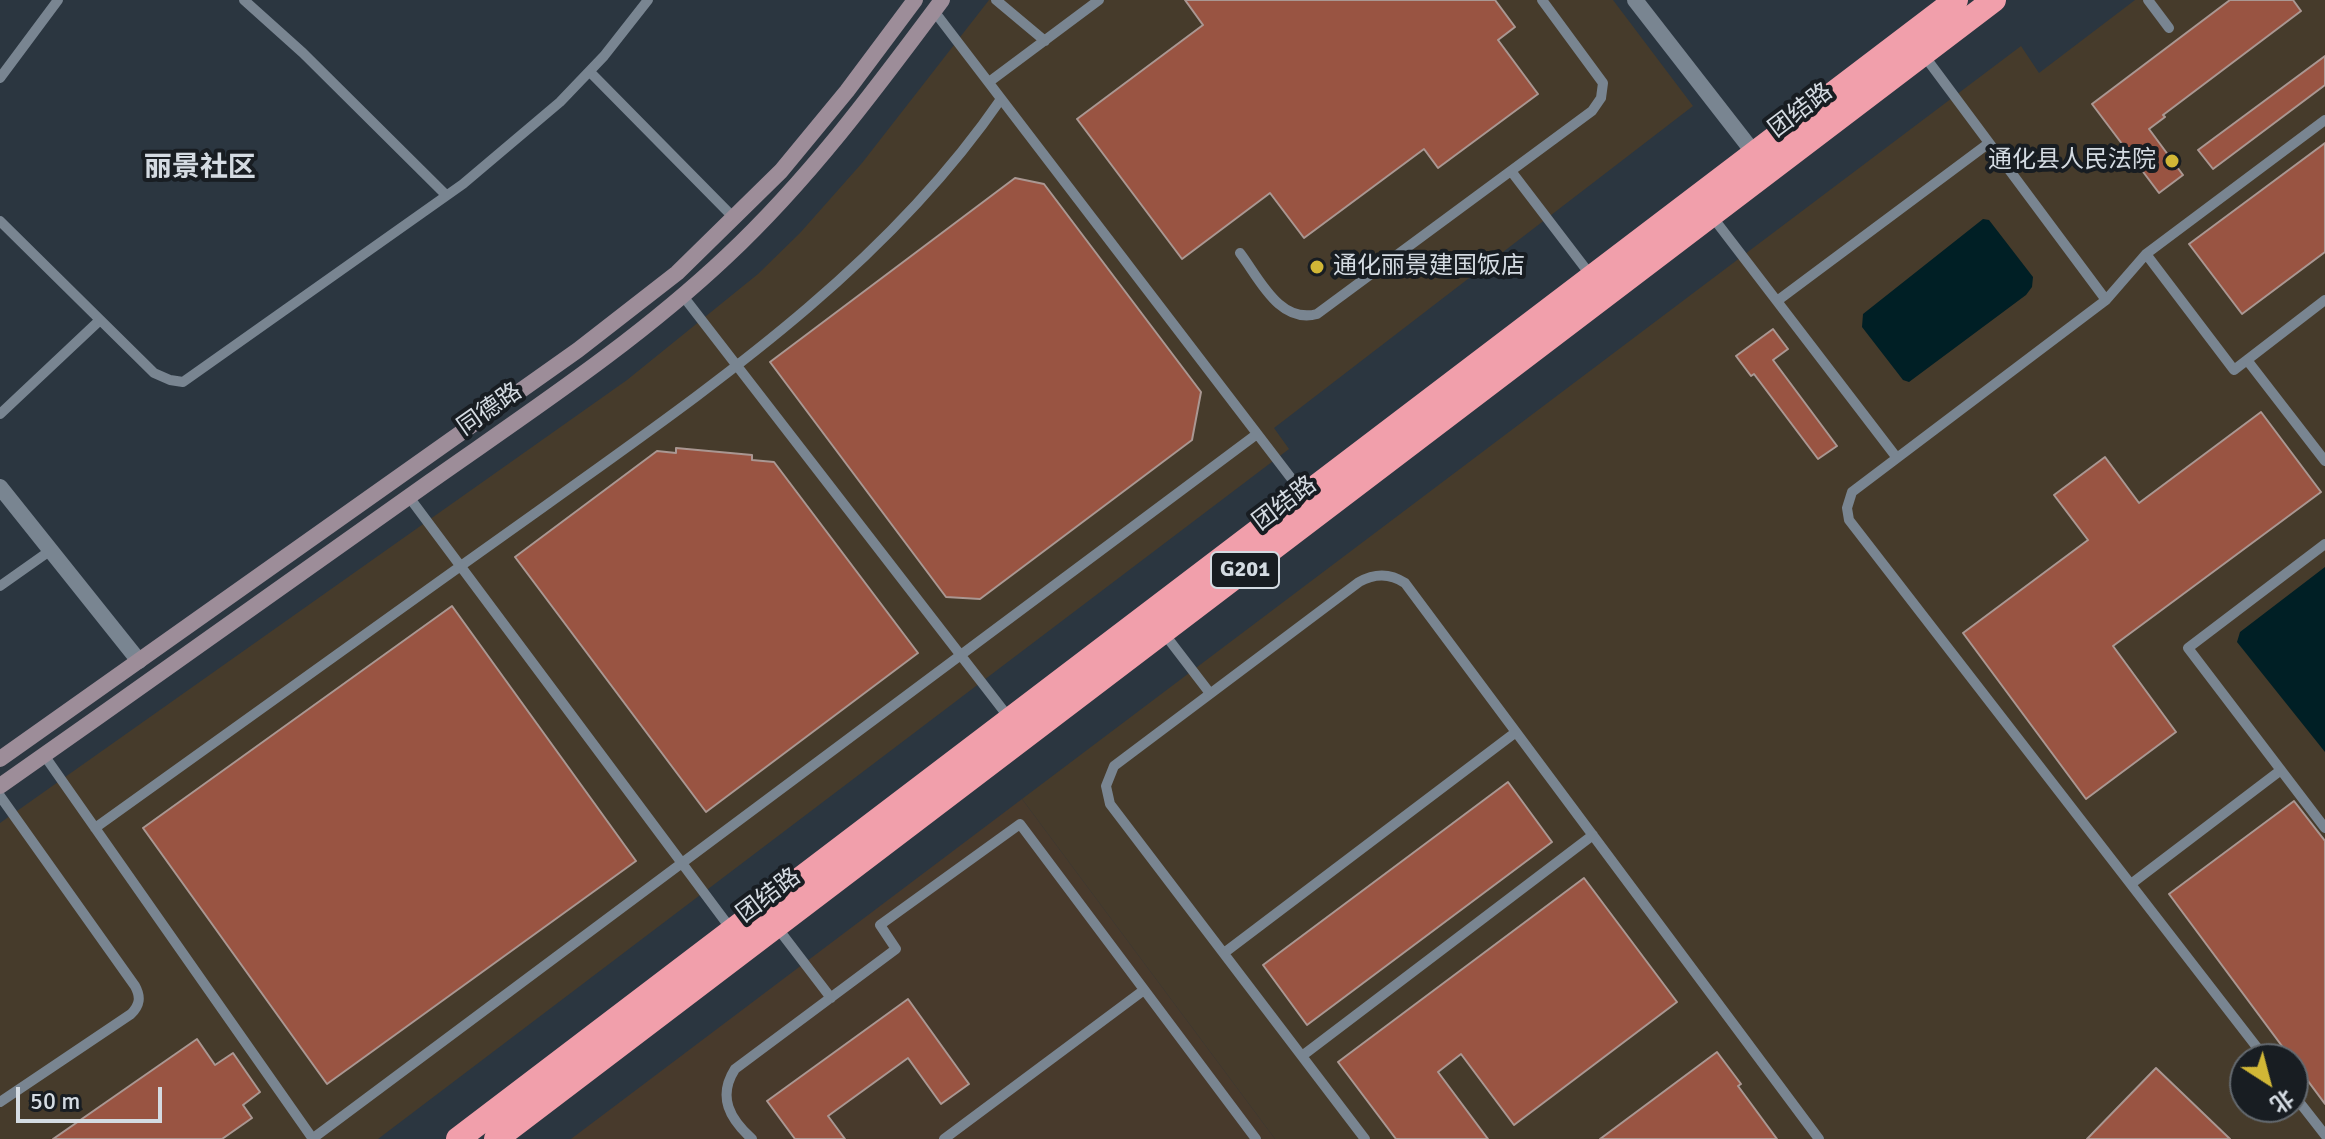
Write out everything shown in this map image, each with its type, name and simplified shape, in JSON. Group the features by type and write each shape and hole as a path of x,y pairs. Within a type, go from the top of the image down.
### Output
{"highway":[{"name":"团结路","path":"458,1139 1956,0"},
{"name":"团结路","path":"496,1139 1994,0"}],"main road":[{"name":"同德路","path":"0,759 578,350 677,273 735,219 815,132 915,0"},
{"name":"同德路","path":"0,786 591,368 683,296 727,257 798,185 864,105 938,6"}],"street":[{"path":"1635,0 1754,153"},
{"path":"0,487 139,661"}],"lane":[{"path":"0,78 58,0"},
{"path":"244,0 303,53 446,195"},
{"path":"0,221 154,373 183,382 446,195 560,102 590,72 648,0"},
{"path":"996,0 1045,41"},
{"path":"989,82 1099,0"},
{"path":"1240,253 1282,308 1297,316 1317,314 1592,111 1603,91 1603,83 1542,0"},
{"path":"2148,0 2169,28"},
{"path":"938,6 1001,99 1304,495"},
{"path":"1922,54 2106,300"},
{"path":"590,72 735,219"},
{"path":"95,828 738,367 902,221 954,163 1001,99"},
{"path":"2254,1043 1849,520 1847,508 1852,492 2106,300 2146,254 2325,120"},
{"path":"1777,301 1989,143"},
{"path":"1511,171 1592,277"},
{"path":"1711,215 1897,458"},
{"path":"2146,254 2234,370 2325,300"},
{"path":"683,296 1010,719"},
{"path":"0,414 100,320"},
{"path":"2247,360 2325,461"},
{"path":"44,755 312,1139 1257,434"},
{"path":"409,497 732,931"},
{"path":"2325,544 2188,648 2325,828"},
{"path":"0,586 51,550"},
{"path":"1365,1139 1110,804 1106,786 1114,766 1209,692 1359,582 1367,577 1385,575 1405,583 1819,1139"},
{"path":"1163,632 1209,692"},
{"path":"1224,953 1516,732"},
{"path":"2131,884 2281,770"},
{"path":"0,796 135,986 139,997 131,1014 0,1102"},
{"path":"752,1139 737,1126 728,1109 726,1093 735,1069 896,949 880,925 1020,824 1256,1139"},
{"path":"1302,1056 1593,835"},
{"path":"776,926 831,998"},
{"path":"944,1139 1144,990"},
{"path":"2309,1114 2325,1135"}],"shaded area":[{"path":"989,0 1613,0 1693,106 1274,428 1289,449 378,1139 0,1139 0,823 627,380 758,274 800,233 862,163"},
{"path":"2135,0 2325,0 2325,1139 1275,1139 1022,799 2021,46 2039,73"},
{"path":"1983,219 1989,220 2033,277 2032,287 2026,295 1909,382 1903,380 1862,327 1863,314"},
{"path":"2325,567 2325,752 2237,642 2240,632"},
{"path":"1022,799 1275,1139 571,1139"}],"building":[{"path":"1185,0 1495,0 1515,27 1498,40 1538,94 1438,168 1424,149 1304,238 1270,193 1182,259 1077,119 1203,25"},
{"path":"2230,0 2293,0 2301,11 2163,115 2165,117 2149,129 2183,175 2159,193 2092,104"},
{"path":"2325,56 2325,85 2213,169 2198,150"},
{"path":"2325,143 2325,252 2242,314 2189,244"},
{"path":"1015,178 1044,184 1201,392 1192,440 980,599 946,597 770,362"},
{"path":"1773,329 1788,349 1773,360 1837,446 1818,459 1754,374 1751,376 1736,356"},
{"path":"2261,412 2321,492 2113,646 2176,732 2086,799 1963,633 2088,540 2054,495 2105,457 2139,503"},
{"path":"676,448 752,455 752,460 774,462 918,653 706,812 515,557 657,451 676,453"},
{"path":"452,606 636,861 327,1084 143,828"},
{"path":"1508,782 1552,842 1307,1025 1263,965"},
{"path":"2294,801 2325,841 2325,1104 2309,1082 2309,1043 2280,1043 2169,894"},
{"path":"1584,878 1677,1002 1514,1125 1461,1054 1438,1072 1488,1139 1396,1139 1338,1062"},
{"path":"908,999 969,1084 941,1104 908,1058 828,1116 845,1139 795,1139 767,1101"},
{"path":"197,1039 215,1065 233,1053 260,1092 243,1105 252,1118 222,1139 53,1139"},
{"path":"1717,1052 1777,1139 1600,1139"},
{"path":"2156,1068 2230,1139 2087,1139"}],"place":[{"name":"通化县人民法院","path":"2172,161"},
{"name":"通化丽景建国饭店","path":"1317,267"}],"district":[{"name":"丽景社区","path":"200,169"}]}
